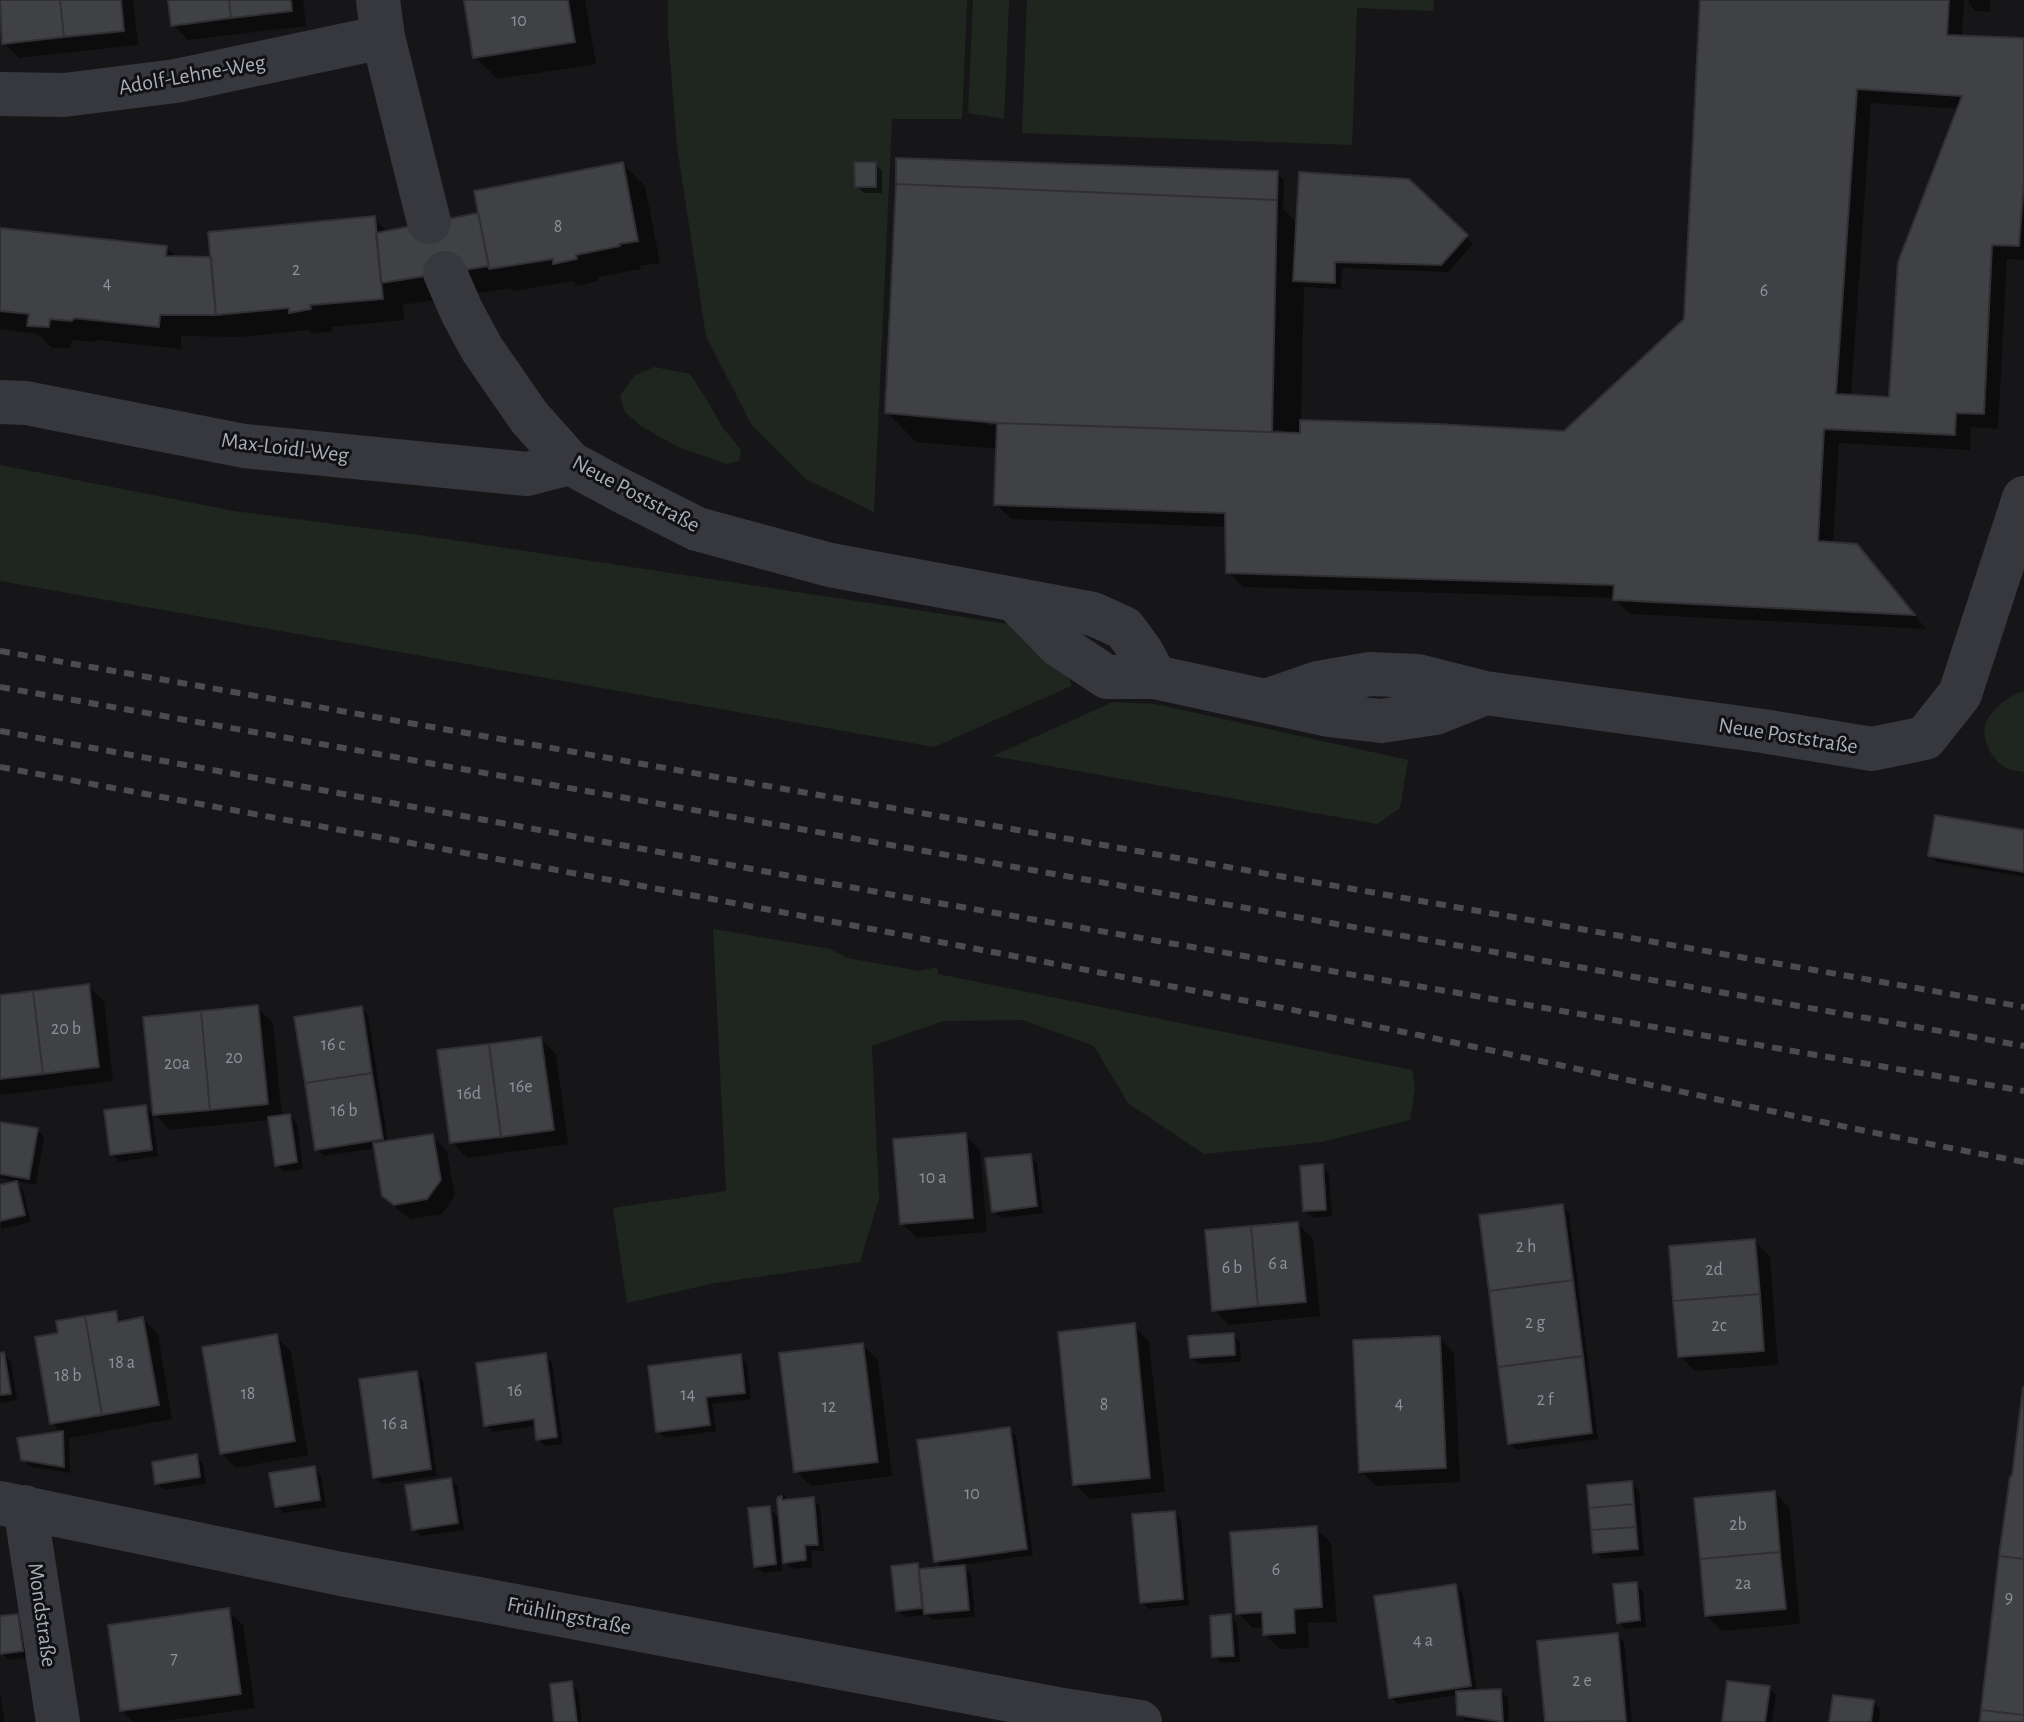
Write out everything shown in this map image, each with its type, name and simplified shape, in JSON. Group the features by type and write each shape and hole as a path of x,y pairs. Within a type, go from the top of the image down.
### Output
{"street":[{"name":"Adolf-Lehne-Weg","path":"0,94 64,95 176,81 380,18"},
{"path":"380,18 429,222"},
{"name":"Neue Poststraße","path":"445,273 482,349 529,417 570,463 697,529 830,565 1016,601 1060,646 1107,677 1155,677 1268,700 1318,683 1370,674 1418,676 1485,693 1872,749 1925,738 1960,694 2024,498"},
{"name":"Max-Loidl-Weg","path":"0,402 26,403 244,446 527,474 570,463"},
{"name":"Frühlingstraße","path":"12,1505 341,1574 493,1601 1065,1716 1140,1722"},
{"name":"Mondstraße","path":"12,1505 58,1722"}],"shaded area":[{"path":"668,0 967,0 962,119 892,119 874,512 806,479 751,424 706,336 677,146"},
{"path":"973,0 1009,0 1004,119 968,113"},
{"path":"1027,0 1434,0 1433,11 1357,8 1352,145 1022,133"},
{"path":"654,367 690,374 723,428 741,450 739,461 726,464 676,446 641,426 625,412 620,396 634,376"},
{"path":"0,465 234,511 419,535 1009,624 1066,663 1071,686 934,747 0,581"},
{"path":"2024,691 2024,772 2011,770 1999,763 1987,744 1985,730 1988,718 1997,708"},
{"path":"1113,702 1155,704 1408,760 1400,808 1377,824 993,756"},
{"path":"713,929 830,949 847,958 920,971 937,967 938,974 1412,1070 1415,1089 1410,1120 1321,1142 1204,1154 1128,1103 1094,1046 1023,1020 943,1021 872,1046 879,1198 860,1262 715,1283 627,1303 613,1208 726,1191"}],"building":[{"path":"0,0 60,0 64,37 2,44"},
{"path":"60,0 121,0 124,31 64,37"},
{"path":"168,0 229,0 231,18 171,26"},
{"path":"229,0 291,0 292,11 231,18"},
{"path":"464,0 568,0 575,42 473,58"},
{"path":"1700,0 1949,0 1947,35 2024,38 2024,182 2019,246 1992,245 1984,414 1956,413 1955,435 1824,429 1818,541 1857,544 1915,615 1613,600 1614,585 1226,573 1225,513 994,505 997,423 1300,433 1300,420 1564,431 1684,319","holes":["1857,89 1962,96 1898,262 1889,397 1836,394"]},
{"path":"896,158 1278,171 1277,200 896,184"},
{"path":"623,162 638,241 576,255 577,259 553,264 553,259 489,269 474,191"},
{"path":"854,162 876,162 876,187 855,187"},
{"path":"1299,172 1409,179 1468,235 1441,265 1335,262 1335,283 1293,281"},
{"path":"896,184 1277,200 1272,432 997,423 885,413"},
{"path":"478,213 489,266 381,283 376,233"},
{"path":"375,216 383,299 310,305 311,309 289,313 289,308 216,315 208,232"},
{"path":"0,228 167,246 166,256 211,257 216,315 160,315 159,327 74,318 72,321 50,319 49,327 27,326 29,314 0,311"},
{"path":"1935,815 2024,830 2024,872 1928,856"},
{"path":"89,984 99,1067 43,1074 33,991"},
{"path":"33,991 43,1074 0,1079 0,995"},
{"path":"258,1005 268,1104 210,1110 201,1011"},
{"path":"362,1006 372,1073 305,1083 294,1017"},
{"path":"201,1011 210,1110 153,1115 143,1017"},
{"path":"541,1037 554,1130 501,1137 489,1044"},
{"path":"489,1044 501,1137 450,1143 437,1050"},
{"path":"372,1073 383,1139 315,1150 305,1083"},
{"path":"146,1105 152,1150 110,1155 104,1110"},
{"path":"290,1114 297,1162 275,1166 268,1117"},
{"path":"0,1122 38,1128 29,1179 0,1174"},
{"path":"966,1133 973,1218 900,1224 893,1139"},
{"path":"433,1134 441,1180 427,1199 394,1205 382,1196 373,1143"},
{"path":"1031,1154 1037,1206 992,1212 985,1158"},
{"path":"1323,1164 1326,1210 1303,1211 1300,1166"},
{"path":"17,1181 25,1215 0,1221 0,1185"},
{"path":"1563,1204 1573,1280 1489,1291 1479,1215"},
{"path":"1298,1222 1306,1302 1258,1306 1251,1226"},
{"path":"1251,1226 1258,1306 1212,1311 1205,1230"},
{"path":"1755,1239 1760,1294 1673,1301 1669,1246"},
{"path":"1573,1280 1583,1356 1498,1367 1489,1291"},
{"path":"1760,1294 1764,1351 1678,1357 1673,1301"},
{"path":"116,1311 118,1322 143,1317 159,1405 102,1415 85,1316"},
{"path":"85,1316 102,1415 50,1424 35,1337 58,1333 56,1321"},
{"path":"1135,1323 1150,1478 1073,1485 1058,1332"},
{"path":"1234,1333 1235,1355 1190,1358 1188,1336"},
{"path":"277,1334 295,1441 220,1454 202,1347"},
{"path":"1440,1336 1446,1468 1359,1472 1353,1340"},
{"path":"863,1343 878,1462 794,1472 779,1353"},
{"path":"4,1352 11,1394 0,1395 0,1353"},
{"path":"546,1353 557,1437 536,1440 534,1419 484,1426 476,1363"},
{"path":"741,1354 745,1393 706,1397 710,1425 656,1432 648,1366"},
{"path":"1583,1356 1592,1433 1508,1444 1498,1367"},
{"path":"417,1371 431,1469 373,1478 359,1379"},
{"path":"2024,1387 2024,1559 1999,1556"},
{"path":"1010,1427 1027,1549 934,1562 917,1440"},
{"path":"63,1431 64,1467 21,1460 17,1438"},
{"path":"197,1454 200,1477 155,1484 152,1462"},
{"path":"315,1466 320,1500 275,1507 269,1473"},
{"path":"451,1478 458,1523 412,1530 405,1485"},
{"path":"1632,1481 1634,1504 1589,1508 1587,1485"},
{"path":"1775,1491 1780,1552 1700,1559 1694,1498"},
{"path":"782,1496 782,1500 814,1497 818,1545 805,1545 806,1560 783,1563 777,1500"},
{"path":"1634,1504 1636,1527 1591,1530 1589,1508"},
{"path":"770,1506 776,1564 754,1567 748,1508"},
{"path":"1175,1511 1183,1599 1140,1603 1132,1514"},
{"path":"1317,1526 1322,1607 1294,1609 1295,1633 1263,1635 1262,1612 1236,1614 1230,1532"},
{"path":"1636,1527 1638,1549 1593,1553 1591,1530"},
{"path":"1780,1552 1786,1609 1705,1616 1700,1559"},
{"path":"1999,1556 2024,1559 2024,1715 1981,1710"},
{"path":"918,1563 922,1608 896,1611 891,1566"},
{"path":"965,1565 969,1610 924,1614 919,1569"},
{"path":"1637,1582 1640,1620 1617,1623 1613,1584"},
{"path":"1456,1584 1471,1686 1389,1698 1374,1596"},
{"path":"229,1608 241,1694 120,1711 108,1625"},
{"path":"18,1614 23,1651 0,1654 0,1616"},
{"path":"1231,1614 1234,1656 1212,1657 1210,1616"},
{"path":"1618,1633 1626,1721 1545,1722 1537,1641"},
{"path":"572,1681 577,1722 554,1722 550,1684"},
{"path":"1727,1681 1770,1686 1765,1722 1722,1722"},
{"path":"1501,1689 1503,1722 1457,1715 1456,1691"},
{"path":"1833,1695 1874,1700 1871,1722 1829,1722"},
{"path":"1981,1710 2024,1715 2024,1722 1980,1722"}],"railway":[{"path":"0,651 2024,1007"},
{"path":"0,687 2024,1046"},
{"path":"0,731 921,900 2024,1091"},
{"path":"0,767 1176,987 2024,1162"}]}
